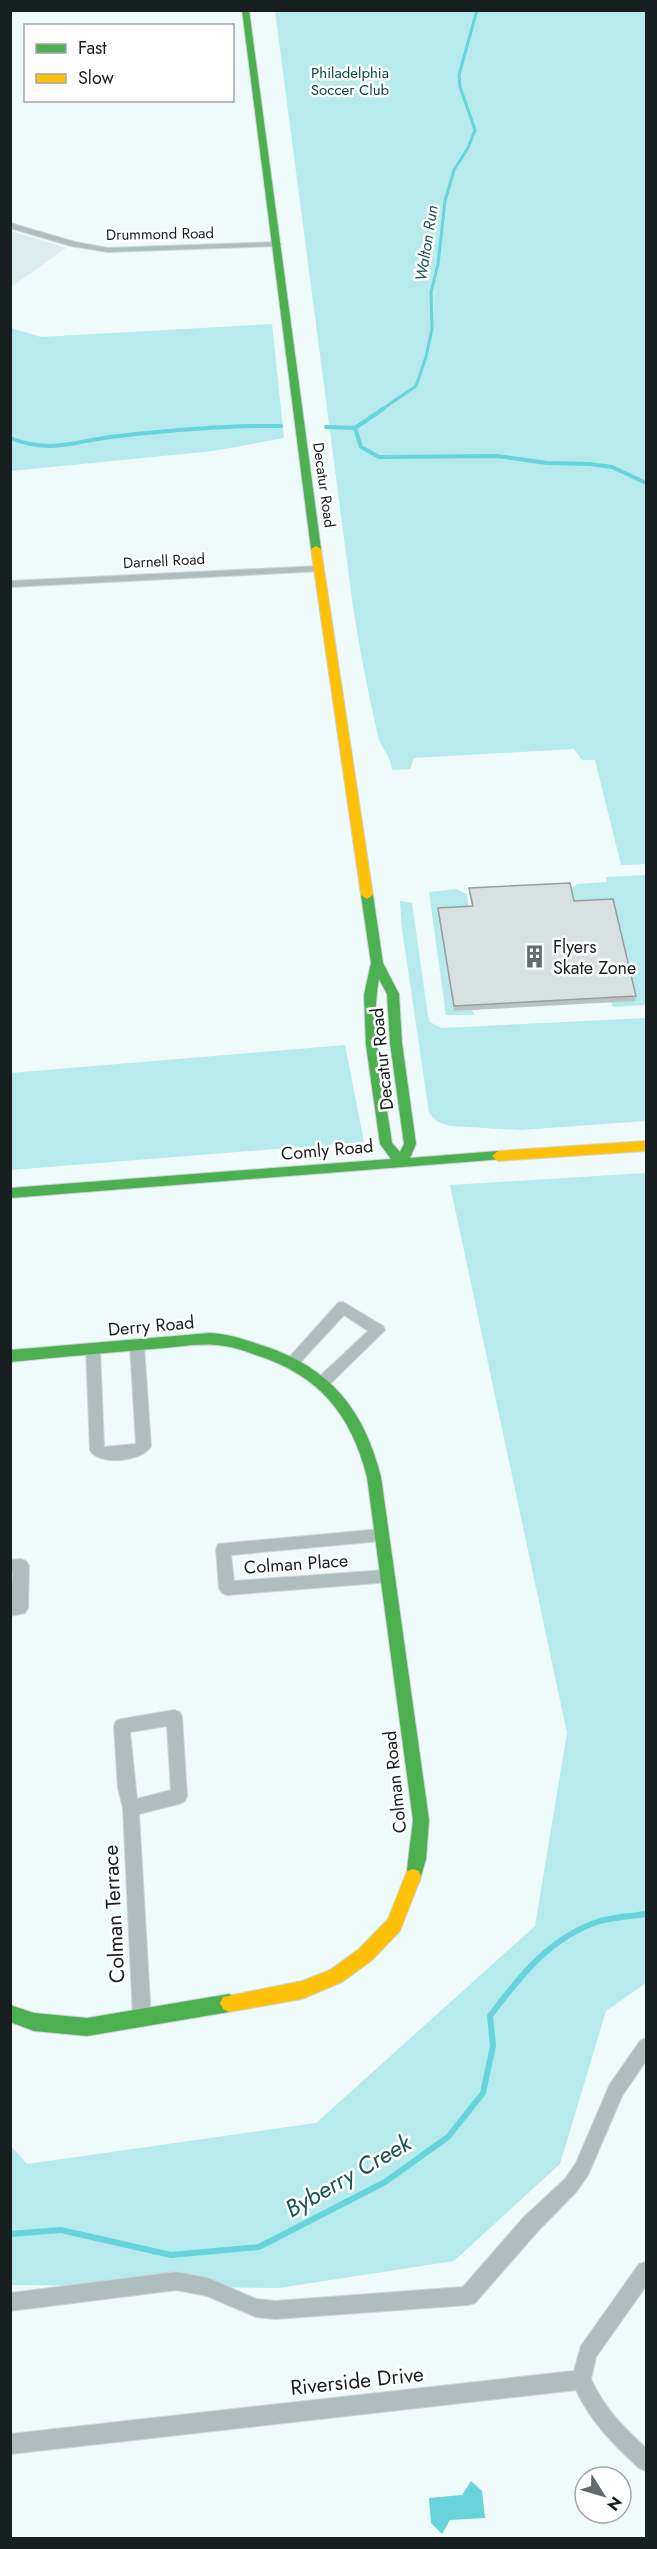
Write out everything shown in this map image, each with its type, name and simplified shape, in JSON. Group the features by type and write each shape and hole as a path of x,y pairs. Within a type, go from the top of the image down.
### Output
{"street":[{"name":"Decatur Road","path":"245,10 277,244 299,429 377,963 393,994 396,1043 410,1144 401,1162 386,1144 372,1045 370,995 377,963"},
{"name":"Drummond Road","path":"10,225 74,244 108,250 277,244"},
{"name":"Darnell Road","path":"10,584 319,569"},
{"name":"Comly Road","path":"10,1193 401,1162 646,1146"},
{"path":"292,1362 343,1307 378,1330 324,1381"},
{"name":"Derry Road","path":"10,1356 211,1339 245,1345 292,1362"},
{"path":"93,1349 97,1449 104,1455 139,1450 144,1446 138,1346"},
{"name":"Colman Road","path":"10,2013 34,2022 87,2027 302,1990 336,1976 365,1955 394,1925 409,1891 418,1859 421,1820 368,1447 358,1424 324,1381 292,1362"},
{"name":"Colman Place","path":"381,1535 223,1549 227,1588 386,1577"},
{"path":"10,1567 21,1566 20,1608 10,1609"},
{"name":"Colman Terrace","path":"131,1808 179,1796 174,1718 122,1726 126,1788 131,1808 142,2018"},
{"path":"10,2302 176,2282 208,2287 256,2308 275,2310 468,2296 531,2224 571,2185 582,2169 616,2090 646,2047"},
{"path":"646,2271 588,2353 581,2380 593,2406 603,2420 646,2461"},
{"name":"Riverside Drive","path":"10,2444 581,2380"}],"shaded area":[{"path":"11,231 66,248 11,287"}],"green space":[{"name":"Philadelphia Soccer Club","path":"275,11 646,11 646,864 621,865 595,760 582,760 574,749 414,758 410,769 392,770 381,745 364,672 353,607"},
{"path":"272,324 284,438 213,451 11,471 11,328 41,337"},
{"path":"646,875 646,1005 613,1007 573,906 569,888 577,884 607,882 606,877"},
{"path":"456,889 467,894 468,905 471,905 472,911 454,1011 472,1010 474,1015 446,1015 429,892"},
{"path":"400,901 412,903 428,1016 430,1022 441,1028 646,1018 646,1121 521,1130 450,1126 438,1122 429,1113 402,929"},
{"path":"345,1045 364,1142 11,1170 11,1073"},
{"path":"646,1173 646,1983 606,2011 560,2164 454,2261 279,2288 11,2285 10,2145 27,2164 316,2123 535,1926 567,1733 450,1185"}],"water":[{"path":"471,2481 482,2491 485,2518 450,2520 442,2534 431,2523 429,2498 462,2495"}],"building":[{"name":"Flyers Skate Zone","path":"570,883 574,901 613,899 636,996 454,1006 438,908 473,906 469,888"}],"waterway":[{"name":"Walton Run","path":"381,410 416,386 426,357 432,329 431,292 438,264 445,201 454,170 468,148 475,130 460,87 459,75 477,10"},
{"name":"Walton Run","path":"355,428 383,409"},
{"name":"Walton Run","path":"10,438 26,443 52,446 180,430 281,426"},
{"name":"Walton Run","path":"326,427 355,428"},
{"path":"355,428 361,447 379,457 497,456 547,463 590,464 612,467 646,483"},
{"name":"Byberry Creek","path":"10,2234 61,2230 171,2255 259,2247 385,2182 448,2137 483,2093 493,2046 490,2016 525,1973 551,1948 582,1928 600,1921 646,1914"}],"traffic: fast":[{"path":"245,10 316,549"},
{"path":"367,895 377,963 393,994 396,1043 410,1144 401,1162"},
{"path":"377,963 370,995 372,1045 386,1144 401,1162"},
{"path":"10,1193 498,1156"},
{"path":"10,1356 194,1340 225,1340 274,1355 296,1365 316,1378 347,1410 368,1452 374,1477 421,1820 418,1859 413,1877"},
{"path":"10,2013 34,2022 87,2027 229,2003"}],"traffic: slow":[{"path":"316,549 367,895"},
{"path":"498,1156 646,1146"},
{"path":"229,2003 302,1990 336,1976 365,1955 394,1925 413,1877"}],"place":[{"name":"Flyers Skate Zone","path":"535,957"}]}
